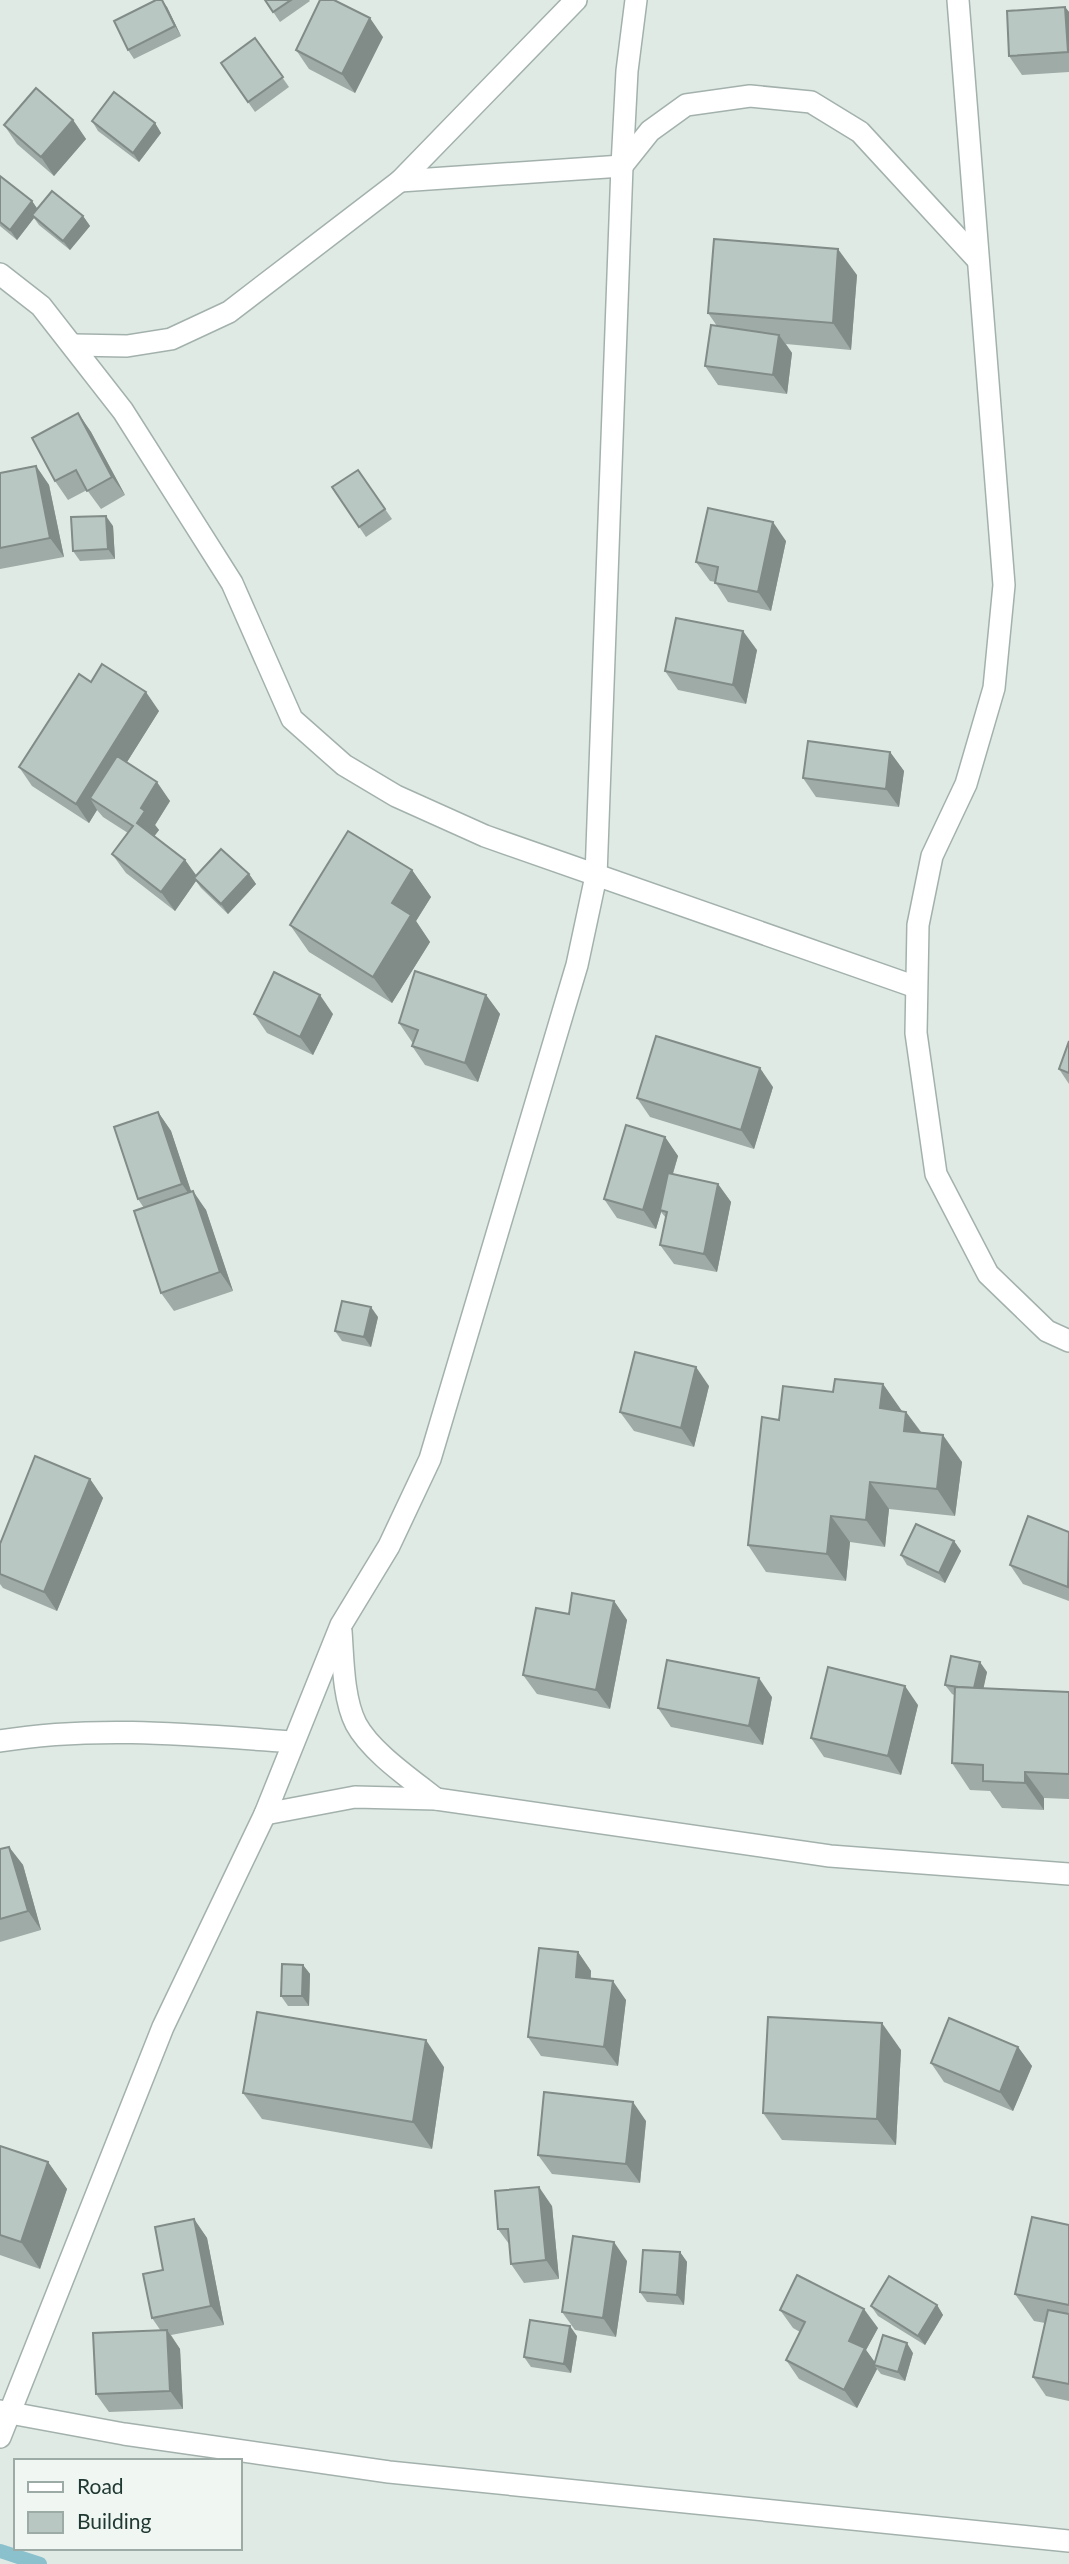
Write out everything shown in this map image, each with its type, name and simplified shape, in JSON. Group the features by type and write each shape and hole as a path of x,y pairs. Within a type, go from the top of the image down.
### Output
{"street":[{"path":"74,345 127,346 171,339 229,312 400,181 576,0"},
{"path":"0,2437 4,2412 163,2027 265,1814 341,1625 389,1546 430,1459 576,965 596,876 622,166 627,71 636,0"},
{"path":"958,0 976,258 993,426 1004,585 994,688 966,784 933,856 918,925 916,1033 936,1174 988,1274 1047,1331 1069,1341"},
{"path":"400,181 622,166 650,131 686,105 750,96 811,102 860,132 976,258"},
{"path":"0,274 41,306 123,411 232,583 292,719 344,765 396,796 485,836 916,987"},
{"path":"341,1625 343,1675 356,1723 390,1762 436,1799"},
{"path":"0,1741 30,1736 150,1732 293,1742"},
{"path":"265,1814 355,1797 436,1799 830,1856 1069,1874"},
{"path":"4,2412 124,2434 389,2472 1069,2541"}],"building":[{"path":"156,0 162,0 175,26 128,50 114,21"},
{"path":"265,0 291,0 273,12"},
{"path":"320,0 334,0 370,18 342,74 296,50"},
{"path":"1065,7 1068,52 1009,56 1007,11"},
{"path":"255,38 283,77 248,102 221,63"},
{"path":"36,88 73,120 41,157 4,125"},
{"path":"114,92 155,123 133,153 92,121"},
{"path":"0,176 32,201 10,230 0,222"},
{"path":"52,191 83,216 63,241 32,215"},
{"path":"714,239 838,249 833,323 708,313"},
{"path":"711,325 779,335 773,375 705,366"},
{"path":"78,413 112,477 87,491 76,470 55,481 32,438"},
{"path":"36,466 50,538 0,548 0,473"},
{"path":"358,470 385,509 359,527 332,487"},
{"path":"708,508 773,522 758,592 715,583 718,567 696,562"},
{"path":"106,516 108,549 73,551 71,517"},
{"path":"676,618 743,631 733,685 665,671"},
{"path":"102,664 146,692 76,804 19,767 79,674 91,682"},
{"path":"808,741 890,752 886,789 803,778"},
{"path":"117,756 157,782 141,808 145,811 137,823 185,860 161,892 112,854 133,826 90,798"},
{"path":"348,831 412,870 392,903 411,915 373,977 290,925"},
{"path":"221,849 249,874 221,904 194,878"},
{"path":"415,971 486,995 465,1063 412,1046 418,1030 399,1023"},
{"path":"274,972 320,995 300,1037 254,1014"},
{"path":"656,1036 760,1068 741,1130 637,1098"},
{"path":"1069,1041 1069,1073 1059,1069"},
{"path":"158,1112 182,1184 138,1199 114,1127"},
{"path":"626,1125 665,1137 643,1210 604,1199"},
{"path":"668,1173 718,1184 704,1254 660,1245 667,1212 660,1210"},
{"path":"193,1191 220,1272 161,1293 134,1211"},
{"path":"342,1301 371,1307 364,1337 335,1331"},
{"path":"635,1352 696,1367 681,1428 620,1412"},
{"path":"835,1379 883,1384 880,1408 906,1412 904,1431 943,1435 937,1489 870,1482 866,1520 831,1516 827,1554 748,1545 762,1417 779,1420 783,1386 833,1392"},
{"path":"35,1456 90,1479 44,1592 0,1574 0,1544"},
{"path":"1028,1516 1069,1532 1068,1587 1010,1565"},
{"path":"916,1524 954,1541 939,1573 901,1555"},
{"path":"572,1593 614,1601 596,1690 523,1675 536,1608 569,1614"},
{"path":"951,1656 980,1662 974,1688 945,1685"},
{"path":"667,1660 759,1678 749,1726 658,1708"},
{"path":"828,1667 905,1686 888,1756 811,1738"},
{"path":"955,1687 1069,1692 1069,1774 1025,1772 1025,1783 983,1781 983,1765 952,1763"},
{"path":"9,1847 28,1911 0,1919 0,1849"},
{"path":"539,1948 578,1952 576,1977 613,1981 604,2047 528,2037"},
{"path":"282,1964 303,1965 302,1996 281,1996"},
{"path":"257,2012 426,2040 413,2122 243,2093"},
{"path":"768,2017 882,2023 877,2119 763,2113"},
{"path":"949,2018 1018,2047 1000,2092 931,2063"},
{"path":"544,2092 633,2102 626,2164 538,2155"},
{"path":"0,2146 48,2162 21,2242 0,2235"},
{"path":"539,2187 546,2260 511,2264 508,2229 498,2229 495,2191"},
{"path":"1032,2217 1069,2225 1069,2305 1015,2294"},
{"path":"194,2219 211,2306 152,2318 143,2274 163,2270 155,2227"},
{"path":"573,2236 614,2242 603,2318 562,2312"},
{"path":"643,2250 680,2252 677,2295 640,2292"},
{"path":"797,2275 864,2309 849,2341 865,2348 844,2390 786,2360 805,2322 780,2310"},
{"path":"889,2276 937,2305 918,2336 871,2306"},
{"path":"1048,2310 1069,2314 1069,2384 1033,2377"},
{"path":"530,2320 570,2326 564,2364 524,2357"},
{"path":"167,2330 170,2391 96,2394 93,2333"},
{"path":"883,2335 907,2343 898,2372 874,2365"}],"waterway":[{"path":"0,2551 40,2564"}]}
